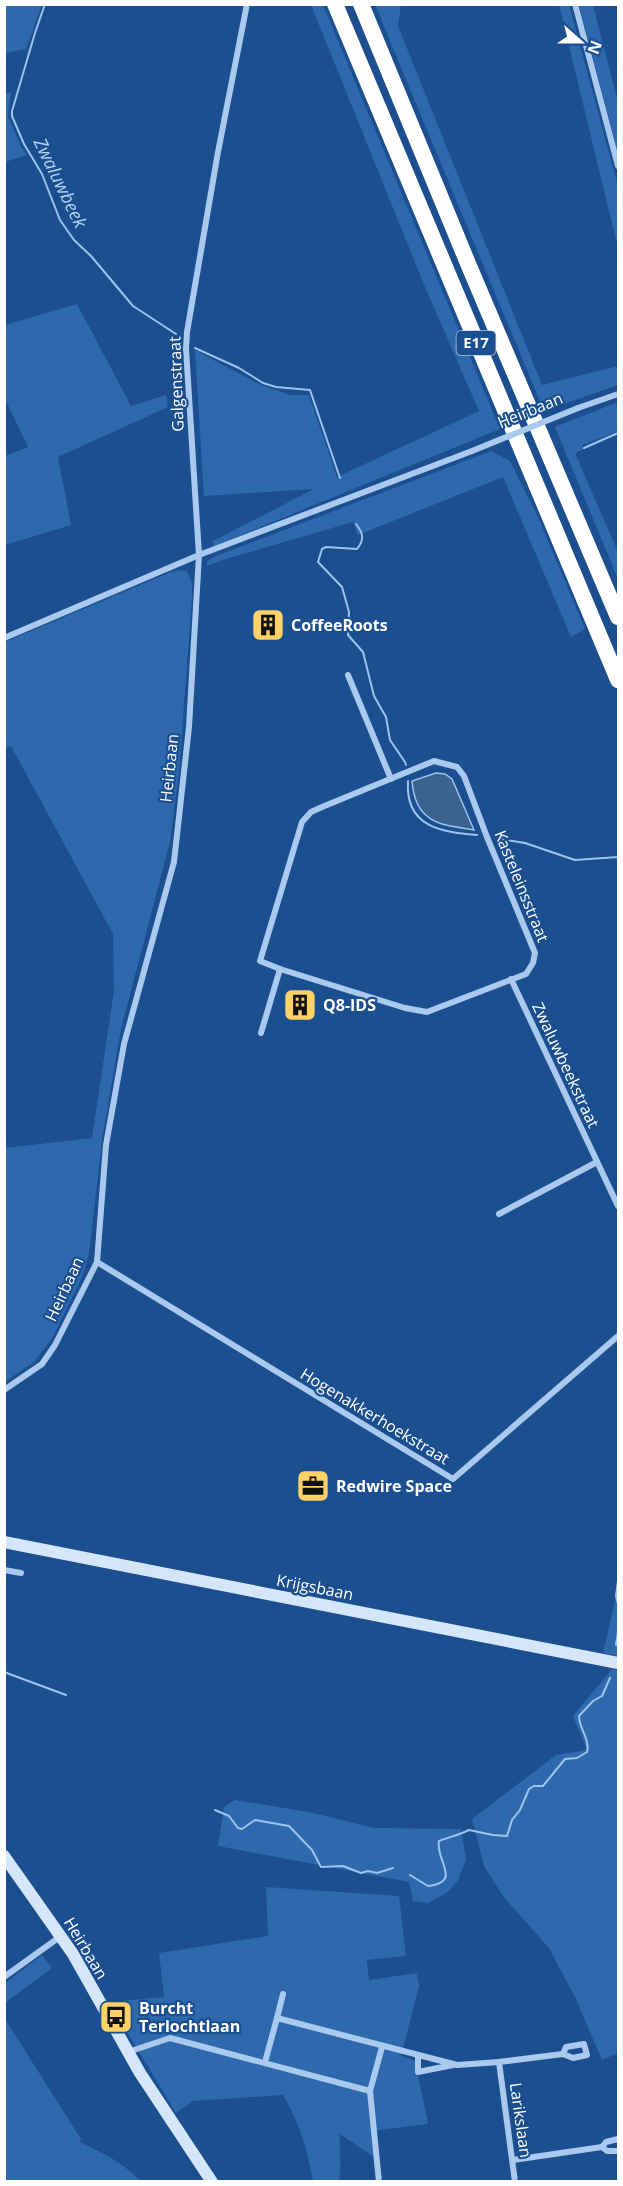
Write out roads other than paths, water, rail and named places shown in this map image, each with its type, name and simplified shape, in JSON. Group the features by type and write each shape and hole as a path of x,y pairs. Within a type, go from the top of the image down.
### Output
{"highway":[{"name":"E17","path":"335,4 618,680"},
{"name":"E17","path":"362,4 469,266 618,617"}],"main road":[{"name":"Krijgsbaan","path":"4,1542 618,1663"},
{"name":"Heirbaan","path":"4,1856 61,1936 128,2052 212,2181"}],"street":[{"name":"Galgenstraat","path":"200,555 191,433 187,333 218,152 247,4"},
{"path":"575,4 618,166"},
{"name":"Heirbaan","path":"4,1390 42,1364 56,1345 97,1262 106,1145 122,1055 174,862 189,727 200,555 618,394"},
{"path":"4,638 200,555"},
{"path":"348,675 391,779"},
{"name":"Kasteleinsstraat","path":"434,762 457,767 464,776 535,953 533,963 526,974 426,1012 405,1008 280,969 260,960 302,822 311,812 391,779 434,762"},
{"path":"261,1033 280,969"},
{"name":"Zwaluwbeekstraat","path":"511,979 618,1206"},
{"path":"499,1214 597,1162"},
{"name":"Hogenakkerhoekstraat","path":"97,1262 453,1479 618,1336"},
{"path":"4,1570 21,1573"},
{"path":"4,1977 61,1936"},
{"path":"265,2062 284,1994"},
{"path":"277,2018 457,2065"},
{"path":"128,2052 170,2038 370,2091"},
{"path":"379,2181 370,2091 382,2047"},
{"path":"418,2055 418,2072 457,2065 563,2054"},
{"name":"Larikslaan","path":"499,2062 515,2181"},
{"path":"513,2160 602,2147 606,2142 618,2139"},
{"path":"602,2147 607,2151 618,2151"}],"waterway":[{"name":"Zwaluwbeek","path":"45,4 12,116 24,144 42,174 60,220 74,240 91,256 133,306 176,334"},
{"name":"Zwaluwbeek","path":"195,348 239,368 263,383 276,387 310,390 340,478"},
{"path":"584,448 618,433"},
{"name":"Zwaluwbeek","path":"356,524 362,536 357,549 326,547 322,549 318,562 342,587 349,612 348,635 363,652 374,696 386,717 390,740 406,765"},
{"name":"Zwaluwbeek","path":"408,781 412,808 419,818 439,829 477,835"},
{"name":"Zwaluwbeek","path":"501,839 525,843 575,860 618,857"},
{"name":"Zwaluwbeek","path":"618,1581 616,1596 618,1604"},
{"name":"Zwaluwbeek","path":"616,1645 618,1632"},
{"name":"Zwaluwbeek","path":"4,1672 66,1695"},
{"name":"Zwaluwbeek","path":"410,1875 428,1886 444,1880 446,1875 439,1841 469,1830 507,1836 512,1820 520,1810 529,1789 534,1786 543,1786 565,1759 577,1758 587,1752 587,1742 579,1716 593,1701 602,1696 610,1678"},
{"name":"Zwaluwbeek","path":"215,1810 229,1816 238,1828 242,1829 255,1820 289,1826 312,1850 321,1867 343,1866 361,1873 368,1871 377,1873 393,1868"}],"place":[{"name":"CoffeeRoots","path":"268,625"},
{"name":"Q8-IDS","path":"300,1005"},
{"name":"Redwire Space","path":"313,1486"},
{"name":"Burcht Terlochtlaan","path":"116,2017"}]}
